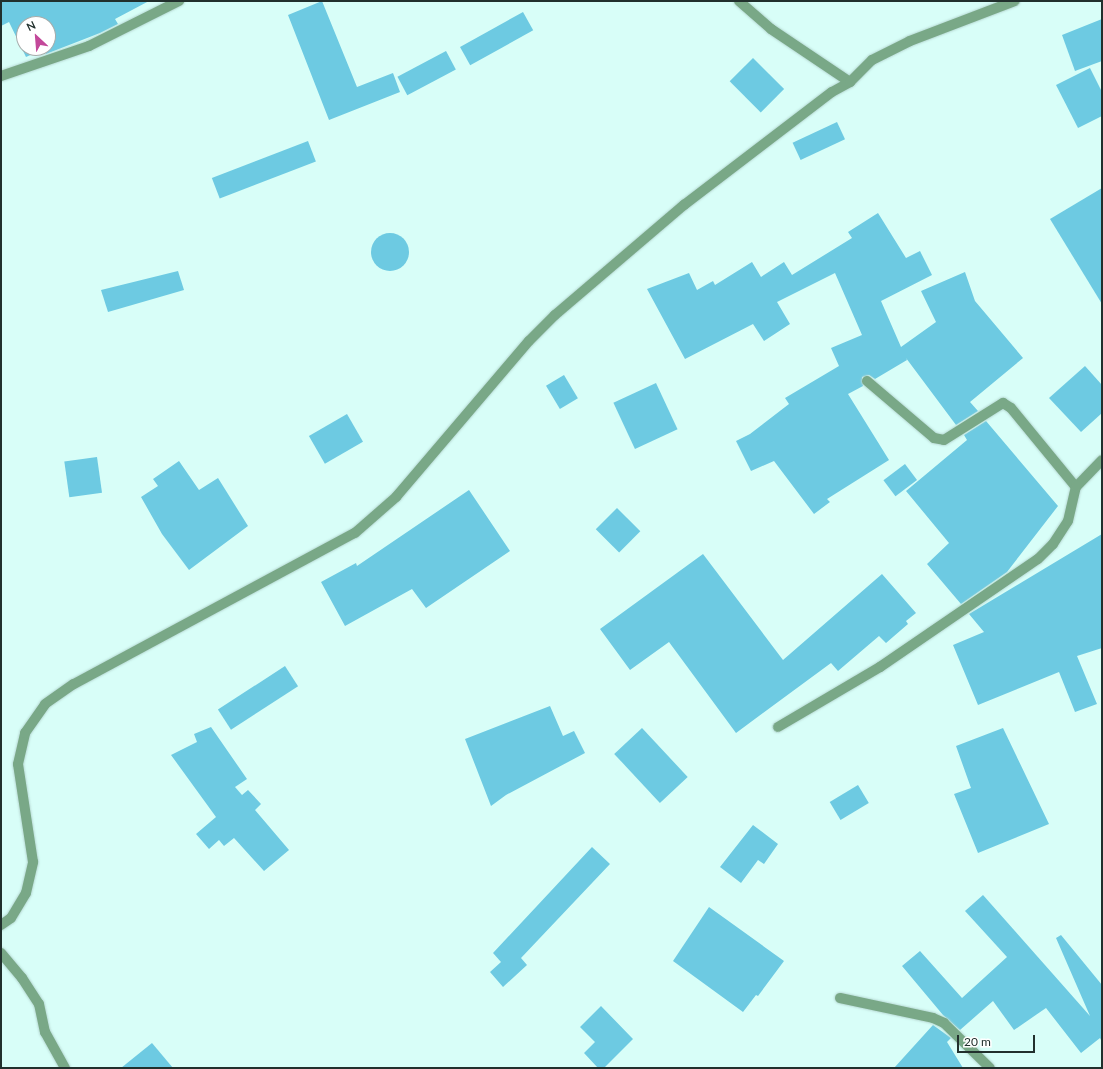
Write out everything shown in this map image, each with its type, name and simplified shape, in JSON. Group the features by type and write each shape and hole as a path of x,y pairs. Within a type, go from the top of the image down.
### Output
{"street":[{"path":"1,76 90,46 179,1"},
{"path":"739,1 771,29 850,82"},
{"path":"1,925 11,918 26,893 33,862 18,764 25,733 45,704 74,684 355,533 396,497 529,341 555,315 684,205 832,92 850,82 872,60 910,41 1015,1"},
{"path":"867,381 934,438 944,440 1003,403 1011,408 1076,487"},
{"path":"778,727 880,667 1038,559 1053,544 1068,521 1076,487 1102,460"},
{"path":"1,953 22,978 39,1004 45,1032 66,1068"},
{"path":"840,998 934,1018 944,1023 990,1068"}],"building":[{"path":"1,1 149,1 115,19 118,24 100,33 56,50 56,16 16,16 16,36 9,22 1,26"},
{"path":"322,1 357,87 393,73 400,92 329,120 288,15"},
{"path":"523,12 533,30 470,65 460,47"},
{"path":"1102,19 1102,61 1075,71 1062,35"},
{"path":"446,51 456,70 407,95 397,77"},
{"path":"753,58 784,89 761,112 730,81"},
{"path":"1090,68 1102,92 1102,116 1078,128 1056,85"},
{"path":"837,122 845,139 801,160 793,143"},
{"path":"308,141 316,162 220,198 212,178"},
{"path":"1102,188 1102,304 1050,219"},
{"path":"878,213 906,258 920,251 932,275 881,301 901,347 936,322 921,291 965,272 975,301 1023,358 970,402 978,411 956,425 906,358 907,360 875,379 869,375 862,377 863,386 848,394 889,460 827,499 830,502 814,514 774,461 751,471 736,441 750,434 789,404 785,398 839,366 831,348 862,335 835,273 777,302 790,324 764,341 753,324 685,359 647,289 689,273 697,290 713,281 715,285 752,262 761,277 784,262 792,275 852,238 848,232"},
{"path":"386,233 394,233 404,238 408,245 408,259 404,266 394,271 386,271 376,266 374,263 371,256 371,248 376,238 379,236"},
{"path":"178,271 184,290 108,312 101,290"},
{"path":"1085,366 1102,385 1102,413 1081,432 1049,398"},
{"path":"564,375 578,398 560,409 546,386"},
{"path":"656,383 678,429 635,449 613,403"},
{"path":"347,414 363,442 325,464 309,436"},
{"path":"986,421 1058,506 1007,572 961,604 927,564 949,543 906,491 967,440 964,435"},
{"path":"97,457 102,493 69,497 64,462"},
{"path":"179,461 199,490 218,478 248,526 189,570 162,534 141,497 158,486 153,479"},
{"path":"905,464 917,480 895,496 883,480"},
{"path":"469,490 510,551 426,608 412,589 345,626 321,582 356,563 357,566"},
{"path":"617,508 640,531 619,553 596,529"},
{"path":"1102,534 1102,648 1077,656 1097,704 1075,712 1059,672 978,705 953,645 984,632 969,614"},
{"path":"703,554 783,660 882,574 916,613 906,621 908,624 886,643 879,636 838,671 831,663 736,733 669,642 630,670 600,629"},
{"path":"285,666 298,686 231,730 218,710"},
{"path":"550,706 563,736 574,731 585,753 506,795 491,806 465,739"},
{"path":"211,727 247,779 235,787 242,795 248,790 261,804 255,810 289,850 264,871 234,838 224,846 219,840 209,849 196,834 216,817 171,755 197,742 194,734"},
{"path":"642,728 688,777 660,803 614,754"},
{"path":"1003,728 1049,824 978,853 954,794 971,788 956,746"},
{"path":"858,785 869,803 841,820 830,802"},
{"path":"753,825 778,844 764,864 758,860 741,883 720,867"},
{"path":"592,847 610,864 521,958 527,965 503,987 490,972 501,962 493,953"},
{"path":"983,895 1090,1016 1056,938 1061,935 1102,985 1102,1042 1100,1038 1081,1053 1046,1008 1014,1030 993,1001 960,1030 943,1015 902,966 920,951 962,998 1007,957 965,911"},
{"path":"709,907 784,961 758,996 756,995 743,1012 673,961"},
{"path":"601,1006 633,1039 604,1068 598,1068 584,1053 595,1042 580,1027"},
{"path":"933,1025 951,1038 947,1042 963,1068 894,1068"},
{"path":"152,1043 173,1068 121,1068"}]}
